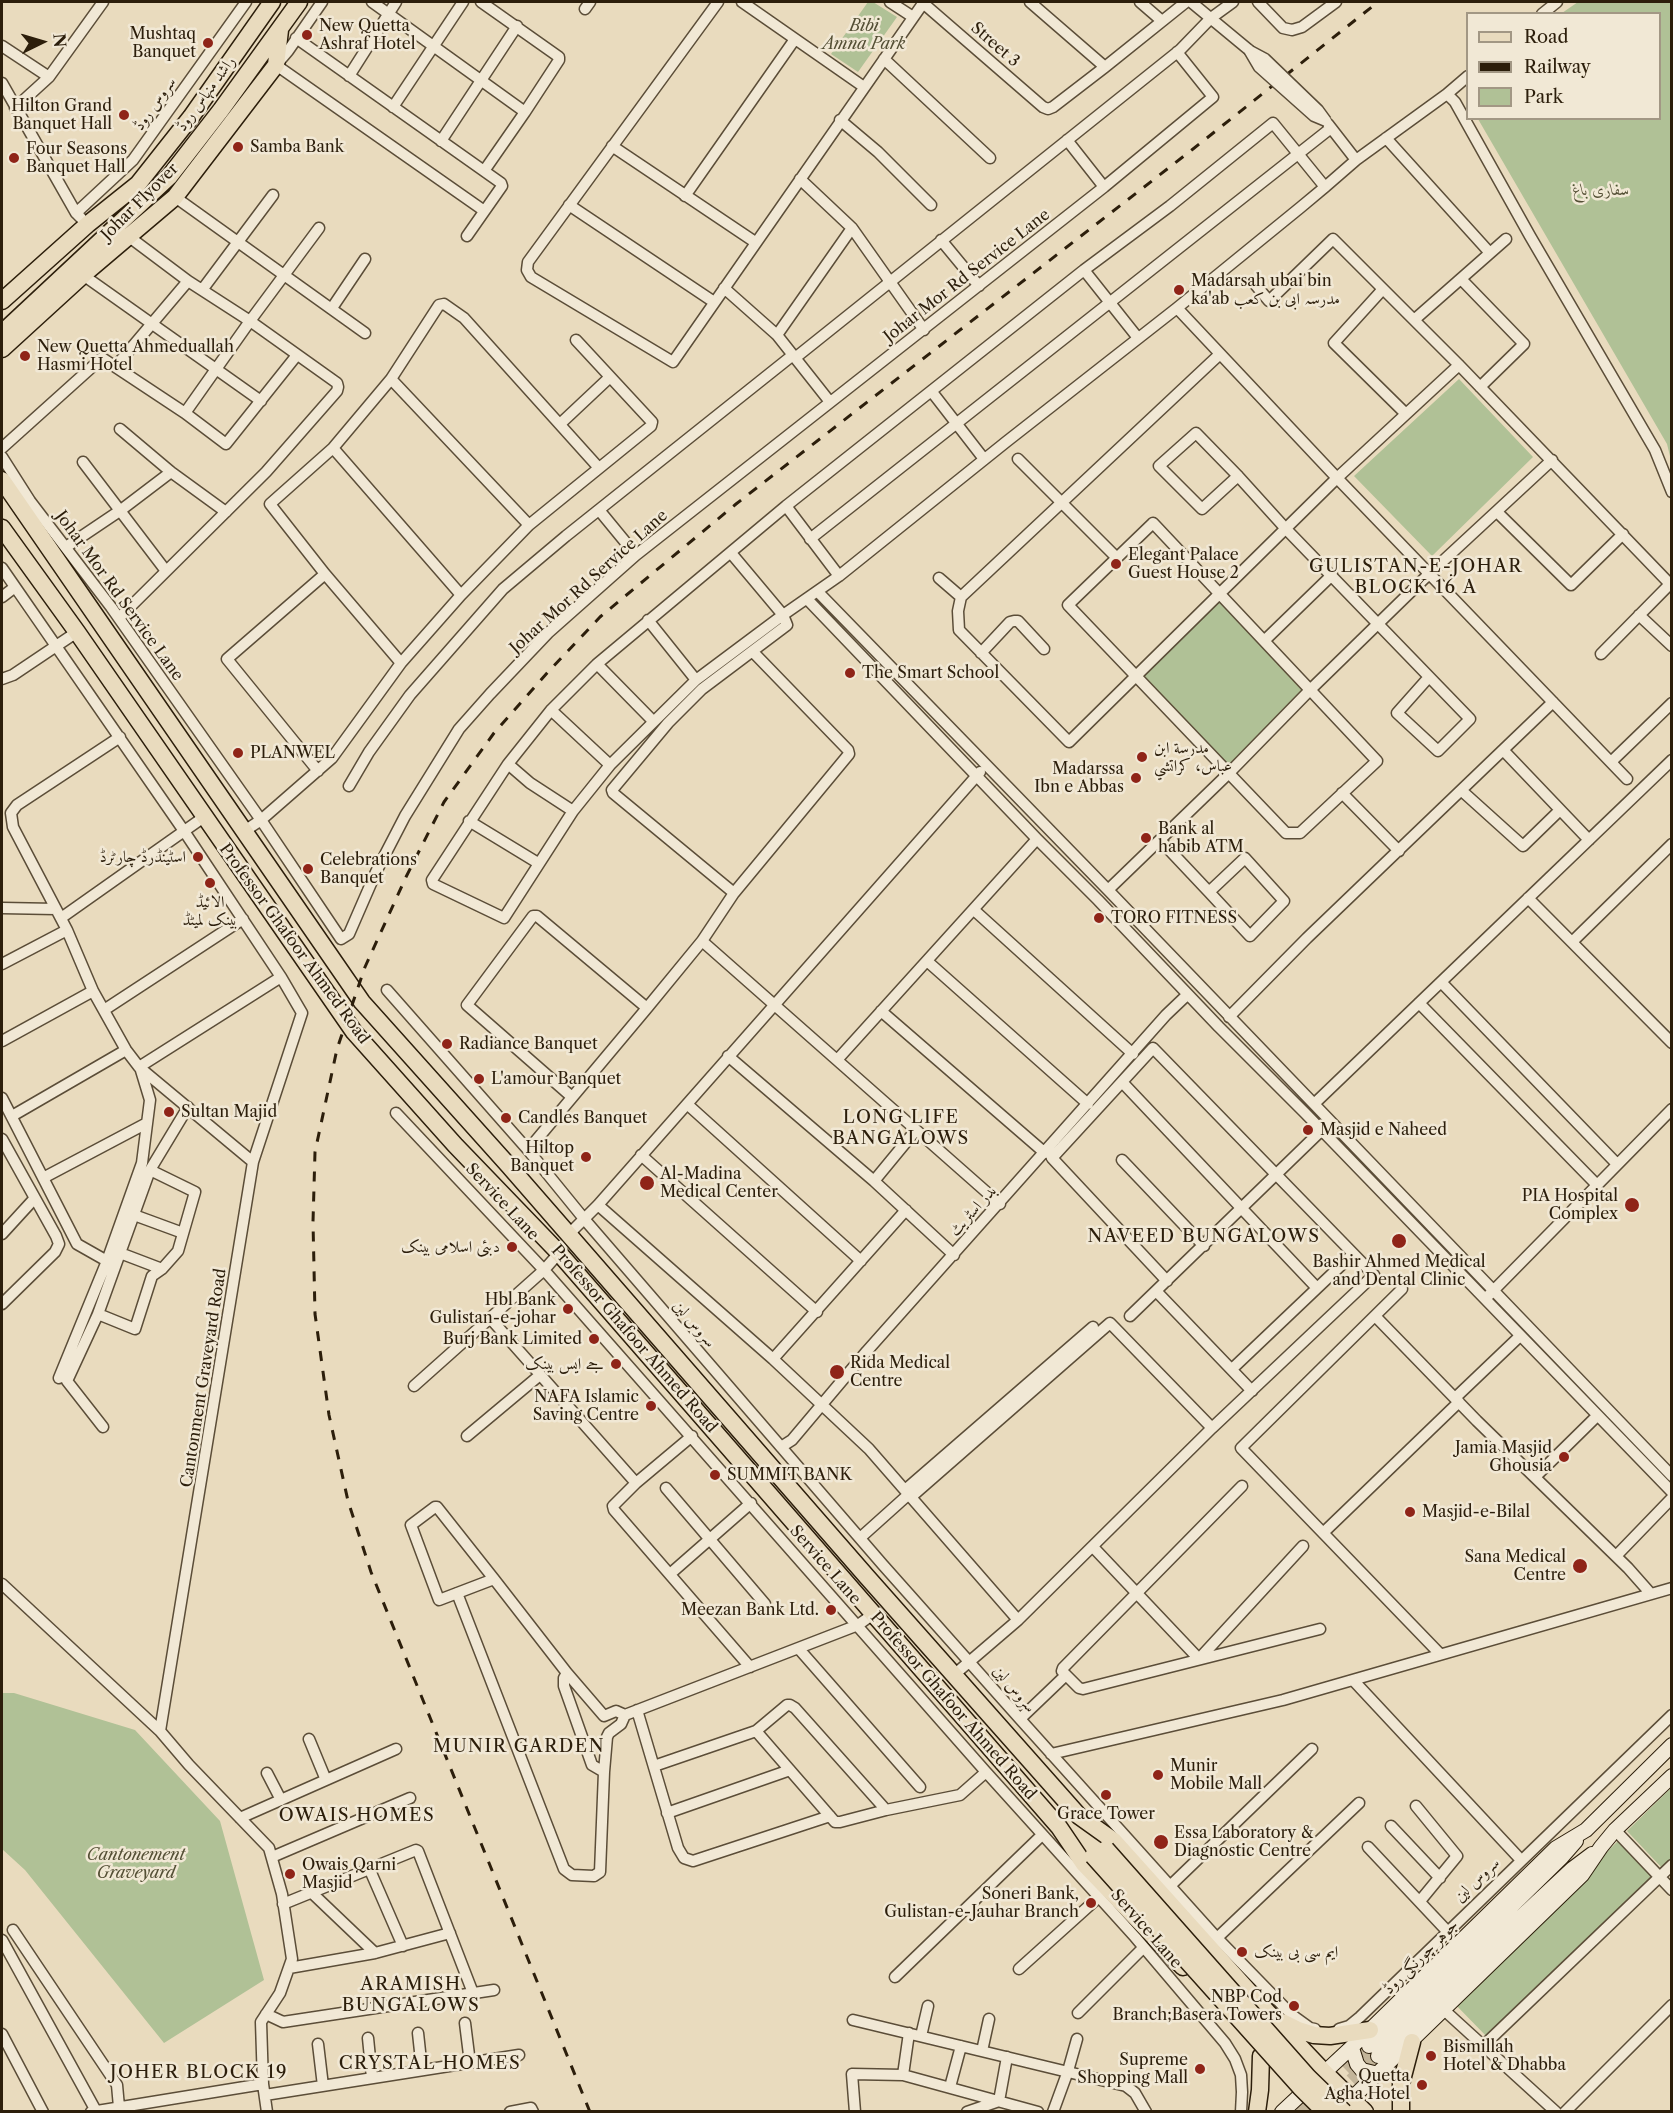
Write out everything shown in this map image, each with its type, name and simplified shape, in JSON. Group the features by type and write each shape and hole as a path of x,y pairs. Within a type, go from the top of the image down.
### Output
{"main road":[{"name":"راشد منہاس روڈ","path":"2,301 82,219 138,184 191,117 272,2"},
{"path":"2,349 175,196 276,65 280,26 299,2"},
{"name":"Johar Flyover","path":"2,333 169,177 221,110 280,26"},
{"path":"2,480 58,545 157,707 362,1002 956,1674 1079,1816 1099,1852 1300,2087 1325,2112"},
{"name":"Professor Ghafoor Ahmed Road","path":"2,528 77,632 354,1032 455,1145 559,1253 1059,1827 1084,1864 1202,1987 1261,2064 1315,2112"},
{"path":"136,719 157,707"},
{"path":"747,1468 762,1456"},
{"name":"جوہر چورنگی روڈ","path":"1373,2044 1556,1848 1586,1830 1671,1745"},
{"path":"1271,2016 1298,2030 1314,2035 1350,2036 1373,2044 1600,1847 1671,1776"},
{"path":"1079,1816 1114,1841 1325,2073 1347,2105"},
{"path":"1059,1827 1099,1852 1308,2077 1347,2105 1365,2112"},
{"path":"1338,2112 1582,1875 1600,1847"},
{"path":"1282,2112 1325,2073 1350,2036"},
{"path":"1350,2036 1357,2064 1362,2070 1378,2073"},
{"path":"1401,2112 1401,2084 1412,2042"},
{"path":"1257,2112 1261,2064"}],"street":[{"name":"سروس روڈ","path":"82,219 134,160 246,2"},
{"path":"322,2 276,65 483,210"},
{"path":"372,2 525,111"},
{"path":"349,76 396,2"},
{"path":"393,107 463,2"},
{"path":"482,2 558,54 559,60 484,171"},
{"path":"718,2 528,262 527,270 531,277 673,362 923,2"},
{"path":"742,2 864,87"},
{"path":"890,2 913,17"},
{"name":"Street 3","path":"923,2 1048,109 1106,67"},
{"path":"1030,2 1106,67 1186,2"},
{"path":"1140,2 1162,21"},
{"path":"1191,2 1249,50 1260,67 1314,116 1328,125 1356,160"},
{"path":"349,786 369,752 410,695 496,597 566,536 1177,52 1211,18 1233,2"},
{"path":"1258,2 1283,28 1292,30 1302,27 1336,2"},
{"path":"1544,12 1557,2"},
{"path":"15,108 49,77 100,3"},
{"path":"441,141 517,26"},
{"path":"296,38 501,183 502,186 483,210 467,236"},
{"path":"685,196 795,39"},
{"path":"2,46 49,77"},
{"name":"Johar Mor Rd Service Lane","path":"2,457 58,545 119,618 261,820 341,939 349,934 376,872 405,816 459,729 490,694 548,633 636,555 1104,188 1213,97 1177,52"},
{"path":"884,58 990,158"},
{"path":"1325,187 1273,123 1170,206 1084,270 786,506 597,664 551,710 507,764 432,880 433,884 504,918 573,811 610,765 696,680 839,576 1177,308 1325,187 1356,160 1447,94 1466,77"},
{"path":"2,83 82,219"},
{"path":"1447,94 1455,102 1655,450 1671,492"},
{"path":"840,120 878,152 931,205"},
{"path":"810,539 1298,153 1328,125"},
{"path":"1386,138 1490,253"},
{"path":"1067,140 1104,188"},
{"path":"612,146 755,242"},
{"path":"800,179 852,228 924,330"},
{"path":"202,290 273,195"},
{"path":"175,196 365,333"},
{"path":"569,205 714,302"},
{"path":"185,413 319,228"},
{"path":"777,335 852,228"},
{"path":"119,618 266,472 337,391 337,383 250,321 188,281 128,236"},
{"path":"1414,320 1506,239"},
{"path":"941,240 979,286"},
{"path":"1254,283 1269,301 1333,240 1459,364 1671,583 1601,654"},
{"path":"332,308 365,259"},
{"path":"1084,270 1138,338"},
{"path":"83,275 261,401"},
{"path":"1461,279 1524,344 1480,387"},
{"path":"116,366 188,281"},
{"path":"723,288 777,335 830,402"},
{"path":"1383,289 1334,343 1406,414"},
{"path":"401,663 270,504 333,448 391,379 439,305 444,303 464,318 598,468"},
{"path":"1177,308 1337,478 1628,779"},
{"path":"243,832 261,820 332,758 401,663 529,525 652,424 576,340"},
{"path":"1220,354 961,597 958,610 959,630 1069,741 1337,478 1459,364"},
{"path":"2,448 100,359 105,358 226,444 297,355"},
{"path":"560,424 610,377"},
{"path":"391,379 529,525"},
{"path":"932,392 984,459"},
{"path":"120,429 171,472 225,512"},
{"path":"1238,476 1202,509 1159,466 1196,433 1238,476 1286,529 1470,719 1438,751 1397,713 1429,677"},
{"path":"333,448 462,595"},
{"path":"1018,459 1117,558"},
{"path":"1108,890 1430,573 1552,460"},
{"path":"83,462 166,571"},
{"path":"58,545 121,510 171,472"},
{"path":"786,506 839,576"},
{"path":"599,510 636,555"},
{"path":"1497,512 1571,585 1623,534"},
{"path":"1153,523 1377,761 1300,833 1286,833 1068,605 1117,558 1153,523"},
{"path":"731,553 783,615 787,625 702,689 668,723 612,790 734,893"},
{"name":"Cantonment Graveyard Road","path":"2,568 243,918 302,1013 253,1162 160,1731"},
{"path":"318,771 227,659 326,574"},
{"path":"1264,641 1332,575"},
{"path":"939,579 961,597"},
{"path":"2,597 15,587"},
{"path":"818,592 1314,1104 1488,1296 1520,1336 1671,1492"},
{"path":"808,600 1187,995 1671,1476"},
{"path":"1640,615 1671,646"},
{"path":"648,620 696,680"},
{"path":"981,653 1010,622 1014,621 1018,621 1044,649"},
{"path":"2,679 13,675 77,632"},
{"path":"528,1150 702,941 734,893 849,752 753,652"},
{"path":"597,664 653,721"},
{"path":"1230,1017 1307,938 1553,702"},
{"path":"1612,762 1671,703"},
{"path":"551,710 610,765"},
{"path":"120,737 17,804 11,813 13,827 67,930 93,991 126,1050 140,1067 253,1162"},
{"path":"1504,751 1589,840"},
{"path":"1314,1104 1671,760"},
{"path":"507,764 530,783 573,811"},
{"path":"569,1234 585,1220 986,765"},
{"path":"1462,791 1523,846 1560,810"},
{"path":"1342,793 1399,851"},
{"path":"2,908 58,914 204,817"},
{"path":"469,820 538,863"},
{"path":"837,1060 1036,839"},
{"path":"1160,840 1250,936 1284,901 1245,858 1209,892"},
{"path":"1572,942 1671,844"},
{"path":"1528,898 1671,1043"},
{"path":"974,910 1133,1054"},
{"path":"572,1097 467,1005 533,916 537,916 647,1008"},
{"path":"104,1010 243,918"},
{"path":"2,964 67,930"},
{"path":"702,941 1000,1204"},
{"path":"927,961 1088,1104"},
{"path":"140,1067 281,977"},
{"path":"1441,982 1617,1164"},
{"name":"سروس لین","path":"387,990 528,1150 585,1220 781,1448 1020,1719 1217,1938 1292,2015 1310,2028 1350,2036 1446,1931 1671,1714"},
{"path":"2,1041 93,991"},
{"name":"بدر اسٹریٹ","path":"781,1448 792,1440 867,1351 1187,995"},
{"path":"1419,1003 1597,1185"},
{"path":"881,1011 1045,1153"},
{"path":"956,1674 1018,1620 1212,1428 1374,1275 1153,1048 1052,1158 1167,1281"},
{"path":"12,1116 126,1050"},
{"path":"728,1056 874,1181 954,1255"},
{"path":"59,1378 107,1261 142,1163 150,1100 140,1067"},
{"path":"1122,1082 1317,1288"},
{"path":"2,1098 77,1244 107,1261"},
{"path":"687,1104 861,1261"},
{"path":"103,1427 67,1381 98,1314 150,1170 188,1107"},
{"path":"1488,1296 1671,1109"},
{"name":"Service Lane","path":"396,1113 544,1270 692,1436 1225,2043 1241,2075 1241,2112"},
{"path":"1131,1316 1331,1122"},
{"path":"43,1178 147,1123"},
{"path":"874,1181 916,1130"},
{"path":"2,1139 57,1236 59,1244 55,1252 2,1304"},
{"path":"641,1155 817,1312"},
{"path":"1122,1160 1204,1246"},
{"path":"98,1314 135,1329 152,1276 162,1269 178,1251 195,1192 150,1170"},
{"path":"2,1234 34,1199"},
{"path":"598,1205 773,1359 869,1449 1018,1620"},
{"path":"773,1359 906,1210"},
{"path":"134,1215 183,1233"},
{"path":"120,1253 162,1269"},
{"path":"414,1386 544,1270 559,1253"},
{"path":"1232,1369 1353,1254"},
{"path":"1402,1289 1241,1448 1440,1654"},
{"path":"1156,1291 1252,1391"},
{"path":"1375,1316 1616,1556 1650,1594"},
{"path":"490,1318 636,1483"},
{"path":"908,1494 1110,1323 1212,1428"},
{"path":"860,1538 1093,1327"},
{"path":"1323,1533 1520,1336"},
{"path":"467,1436 540,1375"},
{"path":"1535,1477 1598,1416"},
{"path":"692,1436 636,1483 616,1502 613,1506 614,1510 750,1667"},
{"path":"1242,1486 1062,1668 1062,1671 1079,1688 1083,1689 1320,1629"},
{"path":"666,1488 765,1604"},
{"path":"1616,1556 1671,1498"},
{"path":"669,1574 751,1503"},
{"path":"494,1579 439,1600 412,1527 413,1523 435,1506 437,1507 494,1579 567,1673 604,1716 616,1711 625,1715"},
{"path":"1199,1659 1303,1546"},
{"path":"1093,1547 1199,1659"},
{"path":"2,1584 160,1731 189,1765 269,1848 283,1904 292,1959 280,1993 261,2022 267,2112"},
{"path":"1052,1754 1283,1700 1671,1588"},
{"path":"457,1593 564,1869 572,1875 594,1876 600,1872 607,1737 621,1724 625,1715 799,1649 858,1625 872,1615"},
{"path":"799,1649 920,1787"},
{"path":"567,1673 564,1686 592,1766 604,1772"},
{"path":"1020,1719 1066,1675"},
{"path":"1353,1680 1521,1860"},
{"path":"654,1766 756,1731 786,1706 795,1708 886,1810"},
{"path":"637,1710 678,1848 684,1858 693,1861 830,1816"},
{"path":"756,1731 830,1816 840,1822 960,1795 986,1772"},
{"path":"309,1739 326,1780"},
{"path":"240,1818 396,1749"},
{"path":"1170,1886 1312,1749"},
{"path":"667,1813 790,1770"},
{"path":"267,1773 281,1800"},
{"path":"272,1857 410,1798"},
{"path":"1217,1938 1359,1803"},
{"path":"1416,1806 1457,1854 1457,1858 1420,1901"},
{"path":"1391,1826 1440,1878"},
{"path":"1616,1830 1671,1890"},
{"path":"895,1977 1042,1835"},
{"path":"1368,1847 1446,1931"},
{"path":"283,1904 413,1850 418,1851 473,1994"},
{"path":"1482,2047 1671,1865"},
{"path":"369,1868 403,1946"},
{"path":"311,1892 375,1953"},
{"path":"1019,1969 1099,1897"},
{"path":"14,1930 117,2085 119,2107"},
{"path":"289,1968 375,1953 450,1933"},
{"path":"2,1940 96,2111"},
{"path":"1078,2013 1143,1948"},
{"path":"266,2014 283,2022 494,1990"},
{"path":"1565,2112 1671,2005"},
{"path":"921,2036 927,2006"},
{"path":"1444,2010 1556,2112"},
{"path":"982,2050 989,2019"},
{"path":"853,2020 1126,2086 1135,2093 1146,2112"},
{"path":"465,2023 470,2063"},
{"path":"418,2033 422,2070"},
{"path":"903,2075 909,2033"},
{"path":"2,2034 43,2112"},
{"path":"368,2038 372,2078"},
{"path":"1053,2112 1077,2039"},
{"path":"318,2044 323,2086"},
{"path":"950,2088 961,2046"},
{"path":"91,2112 119,2107 165,2106 264,2089 323,2086 519,2055"},
{"path":"999,2101 1007,2057"},
{"path":"1241,2075 1261,2064"},
{"path":"855,2112 852,2074 903,2075 1038,2112"},
{"path":"967,2112 999,2101"},
{"path":"510,2112 531,2108 533,2112"}],"green space":[{"name":"Bibi Amna Park","path":"868,2 873,2 897,17 858,72 831,54"},
{"name":"سفاری باغ","path":"1578,2 1671,2 1671,460 1667,444 1479,120 1661,120 1661,12 1563,12"},
{"path":"1459,379 1533,457 1432,556 1354,476"},
{"path":"1220,594 1310,690 1229,773 1136,676"},
{"name":"Cantonement Graveyard","path":"2,1693 14,1693 135,1730 220,1821 264,1980 164,2043 25,1870 2,1849"},
{"path":"1671,1788 1671,1861 1663,1869 1627,1831"},
{"path":"1619,1840 1654,1876 1488,2038 1453,2002"}],"tunnel":[{"path":"1299,2112 1369,2046"},
{"path":"1336,2095 1378,2056"}],"railway":[{"path":"590,2112 371,1572 348,1501 329,1415 315,1314 313,1222 315,1152 337,1049 365,967 406,877 444,802 494,733 600,617 736,504 1193,149 1378,2"}],"place":[{"name":"New Quetta Ashraf Hotel","path":"307,35"},
{"name":"Mushtaq Banquet","path":"208,43"},
{"name":"Hilton Grand Banquet Hall","path":"124,115"},
{"name":"Samba Bank","path":"238,147"},
{"name":"Four Seasons Banquet Hall","path":"14,158"},
{"name":"Madarsah ubai bin ka'ab مدرسہ ابی بن کعب","path":"1179,290"},
{"name":"New Quetta Ahmeduallah Hasmi Hotel","path":"25,356"},
{"name":"Elegant Palace Guest House 2","path":"1116,564"},
{"name":"The Smart School","path":"850,673"},
{"name":"PLANWEL","path":"238,753"},
{"name":"مدرسة ابن عباس، كراتشي","path":"1142,757"},
{"name":"Madarssa Ibn e Abbas","path":"1136,778"},
{"name":"Bank al habib ATM","path":"1146,838"},
{"name":"اسٹینڈرڈ چارٹرڈ","path":"198,857"},
{"name":"Celebrations Banquet","path":"308,869"},
{"name":"الائیڈ بینک لمیٹڈ","path":"210,883"},
{"name":"TORO FITNESS","path":"1099,918"},
{"name":"Radiance Banquet","path":"447,1044"},
{"name":"L'amour Banquet","path":"479,1079"},
{"name":"Sultan Majid","path":"169,1112"},
{"name":"Candles Banquet","path":"506,1118"},
{"name":"Masjid e Naheed","path":"1308,1130"},
{"name":"Hiltop Banquet","path":"586,1157"},
{"name":"Al-Madina Medical Center","path":"647,1183"},
{"name":"PIA Hospital Complex","path":"1632,1205"},
{"name":"Bashir Ahmed Medical and Dental Clinic","path":"1399,1241"},
{"name":"دبئی اسلامی بینک","path":"512,1247"},
{"name":"Hbl Bank Gulistan-e-johar","path":"568,1309"},
{"name":"Burj Bank Limited","path":"594,1339"},
{"name":"جے ایس بینک","path":"616,1364"},
{"name":"Rida Medical Centre","path":"837,1372"},
{"name":"NAFA Islamic Saving Centre","path":"651,1406"},
{"name":"Jamia Masjid Ghousia","path":"1564,1457"},
{"name":"SUMMIT BANK","path":"715,1475"},
{"name":"Masjid-e-Bilal","path":"1410,1512"},
{"name":"Sana Medical Centre","path":"1580,1566"},
{"name":"Meezan Bank Ltd.","path":"831,1610"},
{"name":"Munir Mobile Mall","path":"1158,1775"},
{"name":"Grace Tower","path":"1106,1795"},
{"name":"Essa Laboratory & Diagnostic Centre","path":"1161,1842"},
{"name":"Owais Qarni Masjid","path":"290,1874"},
{"name":"Soneri Bank, Gulistan-e-Jauhar Branch","path":"1091,1903"},
{"name":"ایم سی بی بینک","path":"1242,1952"},
{"name":"NBP Cod Branch;Basera Towers","path":"1294,2006"},
{"name":"Bismillah Hotel & Dhabba","path":"1431,2056"},
{"name":"Supreme Shopping Mall","path":"1200,2069"},
{"name":"Quetta Agha Hotel","path":"1422,2085"}],"district":[{"name":"GULISTAN-E-JOHAR BLOCK 16 A","path":"1416,577"},
{"name":"LONG LIFE BANGALOWS","path":"901,1128"},
{"name":"NAVEED BUNGALOWS","path":"1204,1237"},
{"name":"MUNIR GARDEN","path":"519,1747"},
{"name":"OWAIS HOMES","path":"357,1816"},
{"name":"ARAMISH BUNGALOWS","path":"411,1995"},
{"name":"CRYSTAL HOMES","path":"430,2064"},
{"name":"JOHER BLOCK 19","path":"199,2073"}]}
